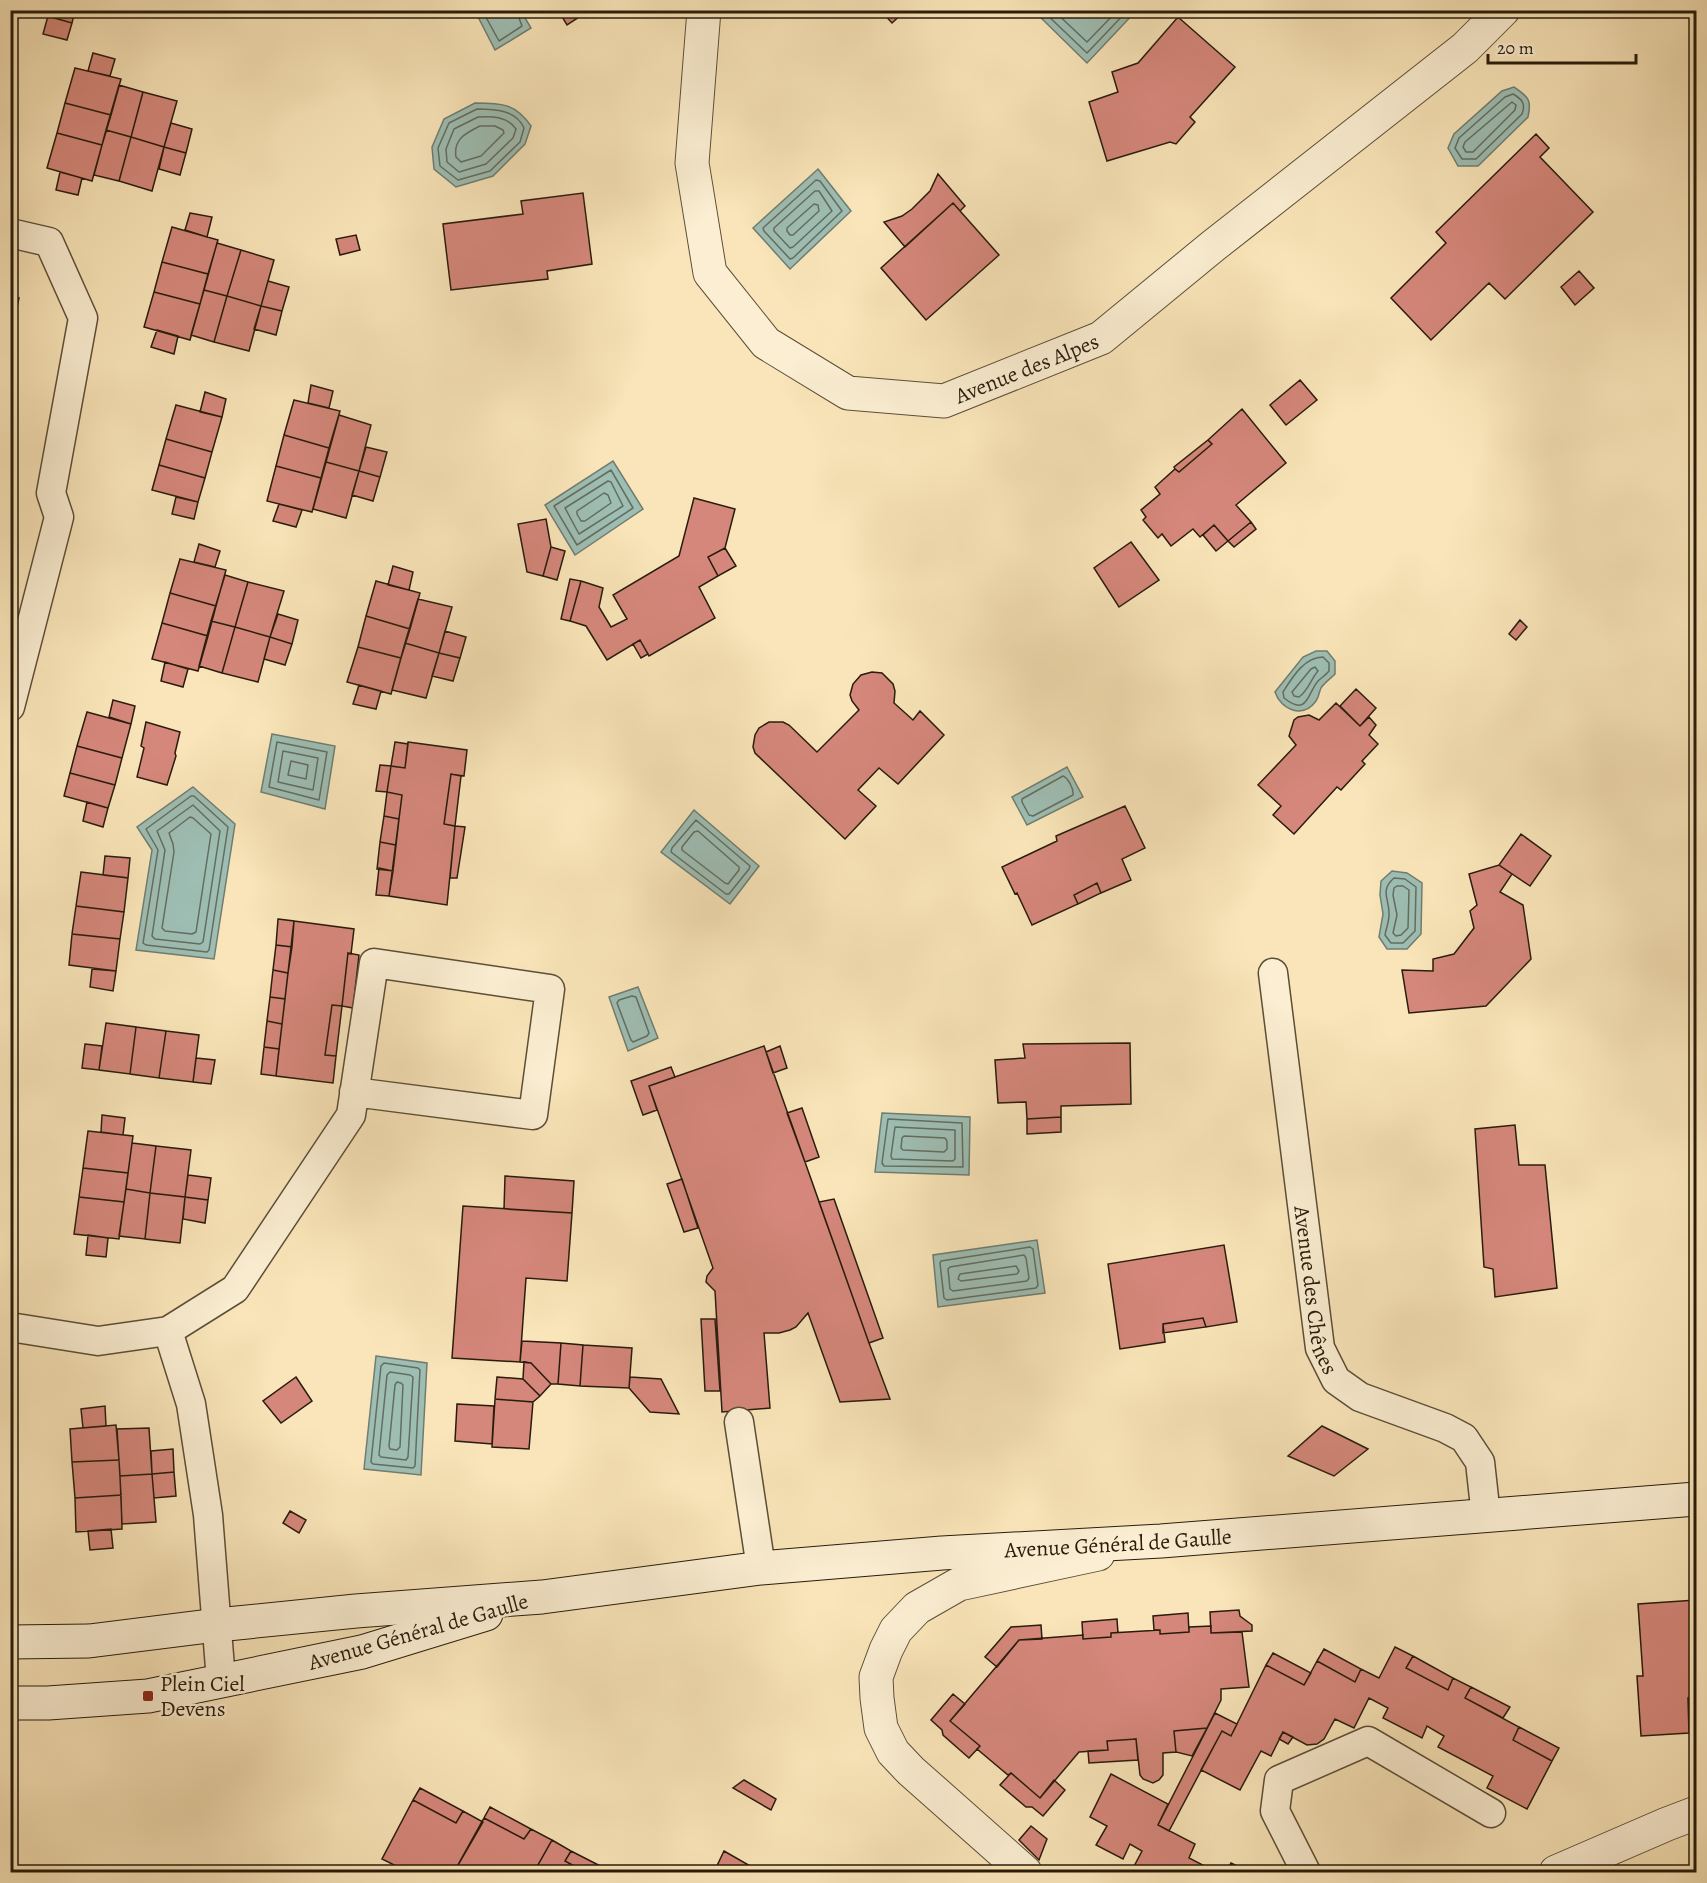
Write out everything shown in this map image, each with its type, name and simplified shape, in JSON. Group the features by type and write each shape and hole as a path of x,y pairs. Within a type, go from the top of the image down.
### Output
{"main road":[{"name":"Avenue des Alpes","path":"704,10 692,163 710,273 766,343 848,393 944,401 1101,338 1213,246 1465,48 1503,10"},
{"name":"Avenue Général de Gaulle","path":"11,1642 89,1641 356,1611 542,1597 762,1568 942,1552 1161,1541 1696,1499"},
{"path":"1025,1872 911,1771 893,1752 881,1728 877,1698 876,1677 886,1650 896,1630 917,1608 959,1584 1161,1541"},
{"name":"Avenue Général de Gaulle","path":"10,1702 48,1703 148,1696 362,1652 542,1597"},
{"path":"1556,1872 1696,1813"}],"lane":[{"path":"10,233 49,242 83,318 51,493 59,517 10,707"},
{"path":"10,1328 98,1341 168,1331 235,1289 351,1115 354,1092 374,963 550,989 533,1115 354,1092"},
{"name":"Avenue des Chênes","path":"1273,973 1320,1348 1336,1380 1360,1397 1445,1428 1464,1438 1480,1462 1486,1516"},
{"path":"168,1331 190,1404 208,1515 220,1681"},
{"path":"739,1422 762,1568"},
{"path":"1306,1872 1275,1811 1279,1780 1368,1741 1491,1814"}],"water":[{"path":"475,11 521,11 531,28 495,50"},
{"path":"1136,11 1087,63 1035,12"},
{"path":"1514,87 1528,99 1528,117 1478,166 1458,166 1448,148 1454,134 1502,91"},
{"path":"475,103 507,106 525,118 531,126 525,144 493,176 456,187 434,169 432,147 444,119"},
{"path":"818,169 851,211 790,269 753,228"},
{"path":"613,461 643,509 575,555 545,505"},
{"path":"1316,651 1327,651 1335,661 1335,674 1322,686 1311,707 1299,711 1287,708 1275,692 1303,657"},
{"path":"272,734 335,746 325,809 261,792"},
{"path":"1067,767 1083,797 1027,825 1012,797"},
{"path":"193,787 235,824 214,959 136,950 152,850 137,827"},
{"path":"694,810 759,866 730,904 661,852"},
{"path":"1392,871 1407,873 1422,883 1421,934 1407,949 1387,949 1379,937 1383,914 1380,895 1381,881"},
{"path":"638,987 658,1038 628,1051 609,997"},
{"path":"882,1113 970,1117 969,1175 875,1172"},
{"path":"1037,1240 1045,1293 938,1307 933,1255"},
{"path":"376,1356 427,1363 421,1475 364,1469"}],"building":[{"path":"26,10 75,10 72,23"},
{"path":"558,10 590,10 567,25"},
{"path":"880,10 906,10 892,23"},
{"path":"48,16 72,23 67,40 43,34"},
{"path":"1178,17 1235,67 1190,117 1195,122 1176,144 1170,142 1107,161 1089,102 1118,92 1112,72 1138,63"},
{"path":"93,53 115,59 110,76 88,71"},
{"path":"75,68 121,79 111,115 65,103"},
{"path":"119,85 143,92 131,137 106,130"},
{"path":"143,92 177,101 164,147 131,137"},
{"path":"65,103 111,115 102,145 57,133"},
{"path":"171,123 192,129 186,153 164,147"},
{"path":"106,130 131,137 119,181 94,175"},
{"path":"57,133 102,145 92,181 47,168"},
{"path":"1536,134 1549,148 1540,157 1593,212 1505,299 1489,283 1431,340 1391,298 1446,243 1436,232"},
{"path":"131,137 164,147 152,191 119,181"},
{"path":"164,147 186,153 180,175 159,169"},
{"path":"60,172 82,178 78,195 56,190"},
{"path":"938,174 965,206 960,211 953,203 905,247 884,222 902,216 912,209 930,191"},
{"path":"583,193 592,264 547,271 548,279 451,290 443,224 523,214 521,201"},
{"path":"953,203 999,255 926,320 881,268"},
{"path":"190,213 212,217 207,237 185,230"},
{"path":"172,227 218,240 208,274 162,262"},
{"path":"356,235 360,250 340,255 336,239"},
{"path":"217,243 241,250 227,296 204,290"},
{"path":"241,250 274,260 261,306 227,296"},
{"path":"162,262 208,274 200,304 154,292"},
{"path":"1579,271 1594,288 1575,305 1561,287"},
{"path":"268,281 289,287 282,311 261,306"},
{"path":"204,290 227,296 214,342 191,335"},
{"path":"154,292 200,304 190,340 144,327"},
{"path":"227,296 261,306 249,351 214,342"},
{"path":"10,297 19,298 15,317 10,316"},
{"path":"261,306 282,311 276,335 254,329"},
{"path":"10,316 15,317 10,337"},
{"path":"157,330 178,336 174,354 151,347"},
{"path":"10,369 15,370 10,393"},
{"path":"1300,380 1317,400 1286,425 1270,405"},
{"path":"311,385 333,391 329,408 308,403"},
{"path":"205,392 226,399 222,417 200,412"},
{"path":"294,400 340,411 329,448 284,435"},
{"path":"176,405 222,417 212,452 166,439"},
{"path":"1242,409 1286,463 1236,505 1251,522 1228,541 1214,525 1200,537 1193,529 1171,546 1162,534 1158,538 1143,520 1146,517 1141,510 1160,494 1155,487 1175,469 1179,472 1212,444 1208,440"},
{"path":"339,415 371,425 359,471 326,462"},
{"path":"284,435 329,448 321,478 276,466"},
{"path":"166,439 212,452 205,478 159,465"},
{"path":"1208,440 1212,444 1179,472 1175,469 1174,467"},
{"path":"366,447 387,452 380,477 359,471"},
{"path":"326,462 359,471 346,518 313,509"},
{"path":"159,465 205,478 198,502 152,490"},
{"path":"276,466 321,478 312,512 267,501"},
{"path":"359,471 380,477 373,501 352,495"},
{"path":"176,497 198,502 194,519 172,514"},
{"path":"694,498 735,509 725,548 708,557 718,576 699,587 715,618 649,656 640,640 607,660 586,626 570,621 581,581 603,588 599,607 611,627 627,619 613,595 679,556"},
{"path":"279,504 302,510 296,527 273,521"},
{"path":"546,519 551,547 543,576 527,572 518,524"},
{"path":"1251,522 1256,529 1234,547 1228,541"},
{"path":"1214,525 1228,541 1216,551 1203,535"},
{"path":"1131,542 1159,580 1119,607 1094,568"},
{"path":"199,544 220,551 215,567 194,562"},
{"path":"551,547 565,551 557,580 543,576"},
{"path":"725,548 736,566 718,576 708,557"},
{"path":"180,559 226,570 216,606 170,593"},
{"path":"393,566 413,572 409,590 388,585"},
{"path":"225,575 248,582 235,627 211,621"},
{"path":"570,579 581,581 570,621 561,619"},
{"path":"376,581 420,593 410,629 366,616"},
{"path":"248,582 284,591 270,637 235,627"},
{"path":"170,593 216,606 208,636 162,623"},
{"path":"418,599 452,607 439,653 405,643"},
{"path":"278,614 298,620 292,644 270,637"},
{"path":"366,616 410,629 401,658 358,647"},
{"path":"1520,620 1527,627 1516,640 1509,634"},
{"path":"211,621 235,627 222,673 199,666"},
{"path":"162,623 208,636 198,671 152,659"},
{"path":"235,627 270,637 258,682 222,673"},
{"path":"445,631 466,637 460,658 439,653"},
{"path":"270,637 292,644 285,665 264,659"},
{"path":"640,640 648,654 641,658 633,644"},
{"path":"405,643 439,653 426,698 392,690"},
{"path":"358,647 401,658 391,694 347,682"},
{"path":"439,653 460,658 453,681 432,676"},
{"path":"165,662 188,669 183,687 161,681"},
{"path":"872,672 882,673 893,684 894,703 913,720 920,711 944,735 898,784 879,768 858,790 876,806 845,839 755,753 753,747 759,728 769,722 783,722 817,752 859,710 850,695 853,684 861,675"},
{"path":"359,685 381,691 376,709 353,704"},
{"path":"1356,689 1376,708 1360,726 1340,706"},
{"path":"113,700 135,706 131,724 109,717"},
{"path":"1336,703 1360,726 1369,717 1376,725 1369,735 1378,744 1362,761 1365,764 1341,790 1337,787 1294,834 1273,815 1281,806 1258,785 1296,745 1289,736 1294,720 1309,715 1319,720"},
{"path":"87,712 131,724 122,758 77,746"},
{"path":"146,722 180,732 176,756 167,785 137,777 144,748 141,746"},
{"path":"395,742 408,744 405,768 391,766"},
{"path":"408,742 467,750 464,776 451,774 444,824 455,826 447,905 389,896 402,795 387,792 391,766 405,768"},
{"path":"77,746 122,758 115,785 70,773"},
{"path":"380,765 391,766 387,792 376,791"},
{"path":"70,773 115,785 108,808 64,796"},
{"path":"451,774 461,776 455,826 444,824"},
{"path":"387,792 402,795 399,819 384,816"},
{"path":"87,802 108,808 103,827 83,821"},
{"path":"1125,806 1145,848 1122,859 1131,880 1101,893 1097,883 1074,895 1078,904 1032,925 1002,867 1057,841 1056,836"},
{"path":"384,816 399,819 396,845 380,842"},
{"path":"455,826 465,827 457,878 450,878"},
{"path":"1521,834 1551,856 1530,886 1499,865"},
{"path":"380,842 396,845 393,871 377,869"},
{"path":"105,856 130,858 128,878 103,875"},
{"path":"1499,865 1512,874 1500,892 1523,905 1531,959 1486,1006 1409,1013 1402,970 1433,971 1433,959 1454,954 1474,928 1470,911 1477,905 1469,874"},
{"path":"379,868 393,871 389,896 376,895"},
{"path":"81,872 128,878 124,912 76,906"},
{"path":"1097,883 1101,893 1078,904 1074,895"},
{"path":"76,906 124,912 120,939 72,934"},
{"path":"278,919 294,921 292,947 276,945"},
{"path":"294,921 354,929 351,954 348,953 342,1006 332,1005 325,1055 336,1056 333,1083 276,1076"},
{"path":"72,934 120,939 116,971 69,965"},
{"path":"276,945 292,947 288,973 273,970"},
{"path":"348,953 359,955 353,1008 342,1006"},
{"path":"92,969 116,971 113,991 90,987"},
{"path":"273,970 288,973 285,999 270,997"},
{"path":"270,997 285,999 282,1024 267,1021"},
{"path":"332,1005 342,1006 336,1056 325,1055"},
{"path":"267,1021 282,1024 279,1049 264,1047"},
{"path":"106,1023 136,1027 130,1074 99,1070"},
{"path":"136,1027 166,1031 159,1078 130,1074"},
{"path":"166,1031 199,1035 193,1082 159,1078"},
{"path":"1130,1043 1131,1104 1061,1106 1061,1117 1027,1119 1026,1102 998,1103 995,1060 1025,1058 1023,1044"},
{"path":"85,1044 102,1046 99,1070 82,1068"},
{"path":"764,1046 890,1399 840,1402 808,1313 796,1327 790,1330 764,1333 770,1408 722,1412 715,1291 706,1282 713,1268 649,1086"},
{"path":"780,1046 787,1068 773,1073 766,1052"},
{"path":"264,1047 279,1049 276,1076 261,1074"},
{"path":"196,1058 215,1060 211,1084 193,1082"},
{"path":"671,1067 675,1077 649,1086 657,1110 643,1115 631,1081"},
{"path":"802,1108 819,1157 805,1162 787,1113"},
{"path":"102,1115 125,1118 123,1135 101,1132"},
{"path":"1061,1117 1061,1132 1027,1134 1027,1119"},
{"path":"1515,1125 1519,1165 1545,1165 1557,1288 1495,1297 1493,1269 1484,1267 1475,1129"},
{"path":"88,1131 133,1136 128,1173 83,1168"},
{"path":"132,1143 156,1146 150,1193 126,1189"},
{"path":"156,1146 191,1150 185,1197 150,1193"},
{"path":"83,1168 128,1173 124,1202 79,1197"},
{"path":"188,1175 211,1178 208,1200 185,1197"},
{"path":"505,1176 574,1181 572,1213 504,1209"},
{"path":"682,1179 698,1228 684,1232 667,1184"},
{"path":"126,1189 150,1193 145,1239 119,1236"},
{"path":"150,1193 185,1197 180,1243 145,1239"},
{"path":"79,1197 124,1202 119,1239 74,1234"},
{"path":"185,1197 208,1200 205,1223 183,1219"},
{"path":"834,1199 883,1338 869,1343 819,1202"},
{"path":"463,1206 572,1213 567,1281 526,1278 520,1362 452,1358"},
{"path":"88,1235 108,1238 106,1257 86,1255"},
{"path":"1224,1245 1237,1322 1206,1327 1203,1318 1163,1324 1165,1342 1120,1349 1108,1264"},
{"path":"1203,1318 1206,1327 1163,1333 1163,1324"},
{"path":"701,1319 715,1319 720,1391 705,1391"},
{"path":"522,1341 561,1343 558,1384 551,1384 531,1363 520,1362"},
{"path":"561,1343 583,1345 580,1386 558,1384"},
{"path":"583,1345 632,1348 629,1388 580,1386"},
{"path":"524,1362 531,1363 551,1384 540,1396 523,1379"},
{"path":"296,1377 312,1401 281,1423 263,1401"},
{"path":"497,1377 523,1379 540,1396 533,1402 495,1399"},
{"path":"630,1377 661,1379 679,1414 650,1412 629,1388"},
{"path":"495,1399 533,1402 529,1449 492,1447"},
{"path":"457,1404 494,1406 492,1444 455,1441"},
{"path":"105,1406 106,1426 83,1428 81,1409"},
{"path":"116,1425 119,1460 72,1462 70,1429"},
{"path":"1322,1426 1368,1449 1334,1476 1288,1456"},
{"path":"149,1428 152,1474 120,1476 117,1429"},
{"path":"173,1449 174,1472 152,1474 151,1451"},
{"path":"119,1460 121,1495 75,1498 72,1462"},
{"path":"174,1472 176,1496 154,1498 152,1474"},
{"path":"152,1474 156,1522 122,1524 120,1476"},
{"path":"121,1495 122,1529 76,1532 75,1498"},
{"path":"290,1511 306,1520 299,1533 283,1523"},
{"path":"111,1529 113,1548 90,1550 88,1531"},
{"path":"1696,1600 1696,1697 1688,1698 1689,1733 1641,1736 1637,1676 1643,1676 1638,1604"},
{"path":"1239,1610 1240,1616 1252,1625 1252,1631 1211,1633 1210,1612"},
{"path":"1188,1613 1189,1632 1160,1634 1160,1630 1154,1630 1153,1616"},
{"path":"1117,1619 1118,1633 1111,1633 1111,1637 1083,1639 1082,1622"},
{"path":"1041,1625 1042,1639 1019,1640 997,1667 985,1657 1011,1627"},
{"path":"1211,1626 1211,1633 1242,1632 1249,1687 1221,1689 1221,1700 1207,1728 1174,1731 1176,1752 1163,1753 1163,1775 1153,1783 1143,1779 1140,1775 1136,1739 1107,1741 1108,1750 1079,1752 1040,1798 1011,1773 1008,1775 977,1749 980,1746 950,1721 1019,1640 1083,1635 1083,1639 1111,1637 1111,1633 1160,1630 1160,1634 1189,1632 1189,1627"},
{"path":"1395,1647 1413,1656 1406,1668 1448,1690 1453,1678 1471,1687 1465,1698 1519,1727 1513,1740 1552,1761 1527,1809 1487,1788 1493,1776 1438,1747 1444,1736 1427,1726 1422,1738 1383,1718 1388,1708 1369,1698 1354,1728 1335,1719 1324,1739 1317,1744 1307,1745 1283,1732 1271,1756 1261,1751 1240,1790 1201,1770 1222,1731 1231,1736 1266,1665 1304,1685 1317,1661 1355,1682 1361,1669 1379,1678"},
{"path":"1324,1649 1361,1669 1355,1682 1317,1661"},
{"path":"1273,1653 1311,1673 1304,1685 1266,1665"},
{"path":"1413,1656 1453,1678 1448,1690 1406,1668"},
{"path":"1471,1687 1510,1707 1503,1718 1465,1698"},
{"path":"953,1694 965,1704 950,1721 980,1746 969,1758 943,1735 942,1730 931,1720"},
{"path":"1696,1697 1696,1714 1689,1715 1688,1698"},
{"path":"1215,1713 1237,1724 1231,1736 1222,1731 1169,1831 1158,1825"},
{"path":"1519,1727 1559,1748 1552,1761 1513,1740"},
{"path":"1207,1728 1192,1756 1176,1752 1174,1731"},
{"path":"1283,1732 1293,1737 1288,1744 1279,1739"},
{"path":"1136,1739 1138,1760 1089,1763 1088,1751 1108,1750 1107,1741"},
{"path":"1011,1773 1040,1798 1054,1780 1065,1790 1043,1816 1032,1807 1026,1807 1000,1785"},
{"path":"1111,1774 1168,1804 1158,1825 1195,1844 1189,1858 1216,1872 1131,1872 1142,1851 1130,1844 1123,1859 1096,1845 1107,1826 1090,1817"},
{"path":"744,1780 776,1799 771,1810 733,1788"},
{"path":"420,1788 463,1811 456,1823 413,1800"},
{"path":"413,1800 456,1823 463,1811 483,1822 454,1872 431,1870 430,1872 408,1872 382,1859"},
{"path":"490,1807 531,1829 524,1839 484,1818"},
{"path":"484,1818 524,1839 531,1829 552,1840 534,1872 454,1872"},
{"path":"1031,1826 1047,1839 1039,1860 1019,1840"},
{"path":"552,1840 571,1851 565,1861 585,1872 534,1872"},
{"path":"571,1851 612,1872 585,1872 565,1861"},
{"path":"724,1851 757,1870 765,1866 777,1872 714,1872"},
{"path":"1231,1863 1249,1872 1226,1872"}],"place":[{"name":"Plein Ciel Devens","path":"148,1696"}]}
